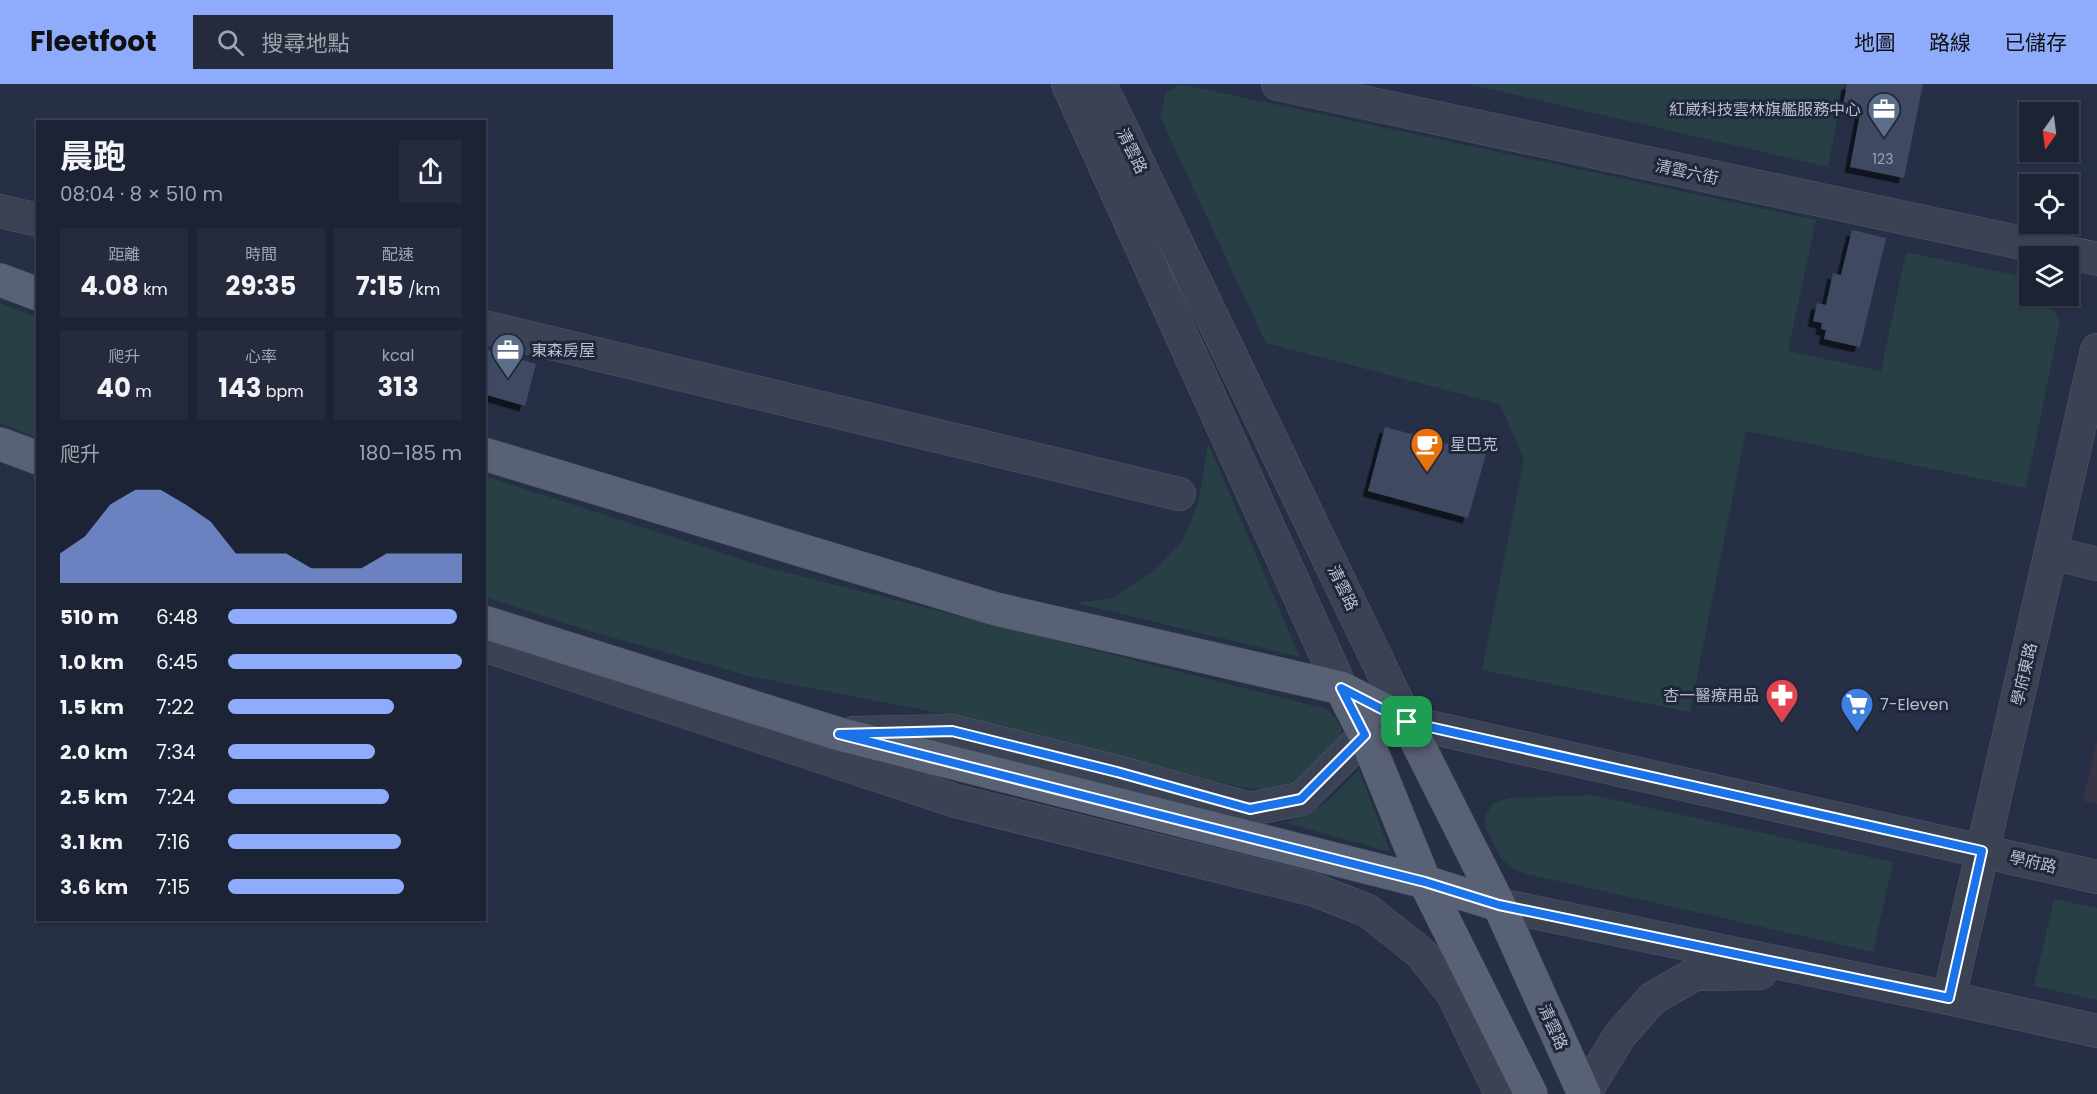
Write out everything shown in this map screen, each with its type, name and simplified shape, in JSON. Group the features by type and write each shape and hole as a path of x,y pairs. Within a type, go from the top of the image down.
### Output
{"main road":[{"path":"0,280 36,293"},
{"path":"0,444 36,457"},
{"path":"486,454 996,609 1341,688 1407,722"},
{"path":"486,623 839,734 1425,882 1499,905"},
{"name":"清雲路","path":"1341,688 1365,735 1425,882 1531,1094"},
{"name":"清雲路","path":"1407,722 1499,905 1584,1094"}],"street":[{"name":"清雲路","path":"1068,84 1341,688"},
{"name":"清雲路","path":"1100,84 1407,722"},
{"name":"清雲六街","path":"1278,84 2097,259"},
{"path":"0,211 36,220"},
{"path":"486,327 1179,494"},
{"name":"學府東路","path":"1949,998 2097,350"},
{"path":"0,452 36,466"},
{"path":"2052,553 2097,564"},
{"path":"486,646 956,801 1315,890 1368,911 1421,952 1453,994 1501,1094"},
{"name":"學府路","path":"1407,722 2097,877"},
{"path":"839,734 952,731 1117,772 1250,809 1301,799 1365,735"},
{"path":"1499,905 1949,998 2097,1032"},
{"path":"1584,1094 1620,1035 1653,998 1695,974 1821,972"}],"shaded area":[{"path":"1180,84 1816,220 1788,351 1881,371 1906,252 2019,276 2019,306 2050,306 2060,321 2026,488 1746,431 1690,712 1482,670 1524,460 1500,404 1266,343 1160,117 1165,94"},
{"path":"1468,84 1844,84 1828,167"},
{"path":"0,303 36,317 36,438 0,423"},
{"path":"1208,443 1300,657 1076,603 1112,598 1154,571 1183,540 1199,500"},
{"path":"486,476 765,567 1326,709 1336,718 1342,729 1337,747 1303,783 1281,790 1244,788 974,720 749,676 586,630 486,597"},
{"path":"2097,740 2097,804 2083,801"},
{"path":"1359,770 1390,852 1287,823 1326,803"},
{"path":"1592,795 1893,862 1873,952 1515,870 1501,859 1486,829 1485,817 1493,803 1509,798"},
{"path":"2054,899 2097,908 2097,1000 2034,986"}],"building":[{"name":"紅崴科技雲林旗艦服務中心","path":"1847,84 1923,84 1904,178 1850,167 1861,109 1843,105"},
{"path":"1852,230 1886,238 1860,347 1824,339 1826,330 1821,329 1822,323 1813,321 1817,303 1826,305 1833,273 1841,275"},
{"name":"東森房屋","path":"486,350 536,364 525,406 486,395"},
{"name":"星巴克","path":"1385,427 1486,454 1468,518 1368,491"}],"place":[{"name":"紅崴科技雲林旗艦服務中心","path":"1884,138"},
{"name":"東森房屋","path":"508,379"},
{"name":"星巴克","path":"1427,473"},
{"name":"杏一醫療用品","path":"1782,724"},
{"name":"7-Eleven","path":"1857,733"}],"route":[{"path":"1341,688 1407,722 1982,851 1949,998 1499,905 1425,882 839,734 952,731 1117,772 1250,809 1301,799 1365,735 1341,688"}]}
